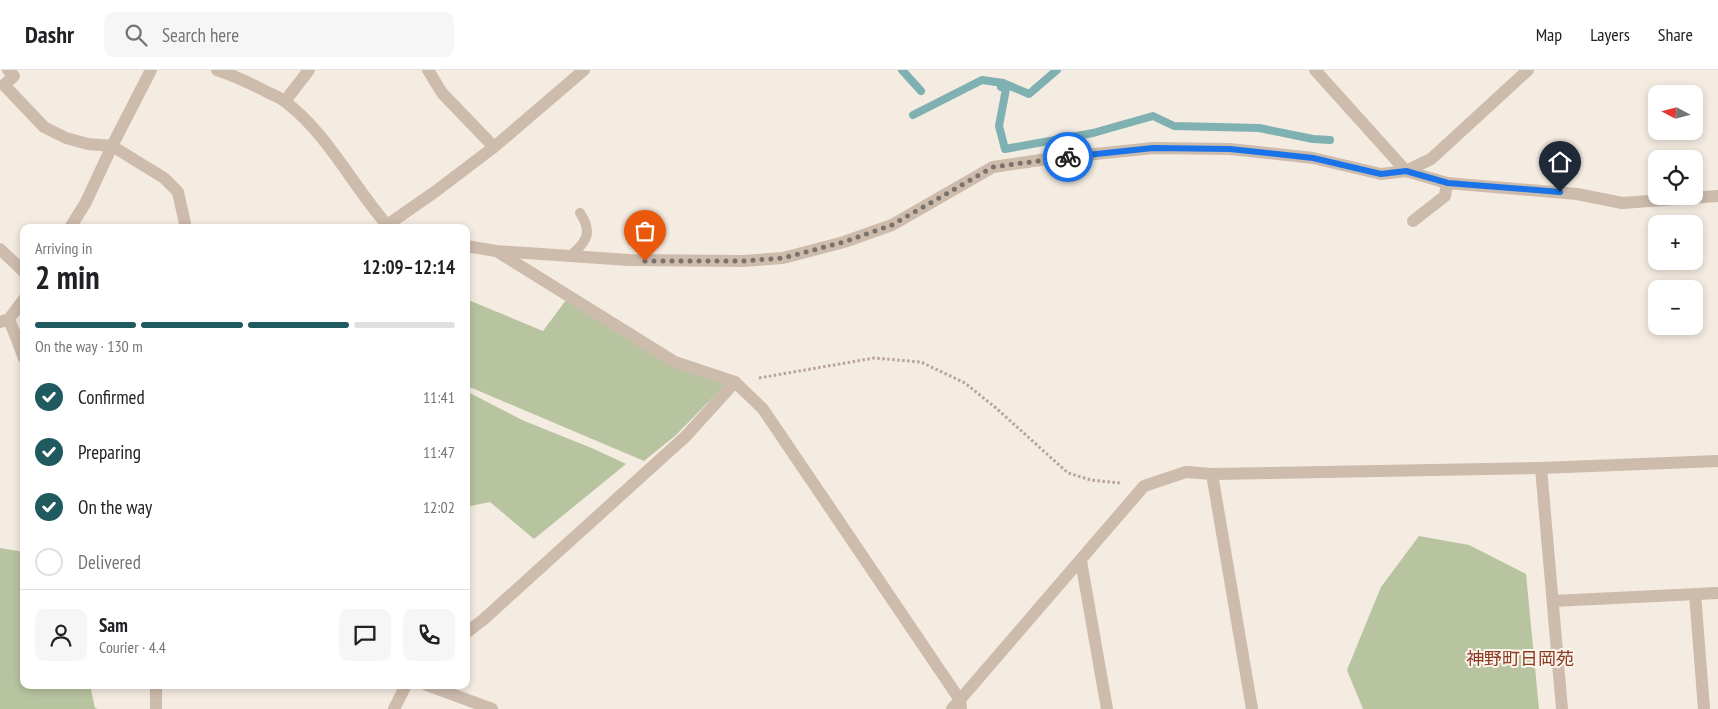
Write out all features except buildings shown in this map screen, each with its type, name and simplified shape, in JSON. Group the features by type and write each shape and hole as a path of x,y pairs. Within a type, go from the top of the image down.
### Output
{"street":[{"path":"9,70 14,76 4,85 44,127 66,138 112,146 164,178 178,192 185,224"},
{"path":"72,224 86,202 151,70"},
{"path":"217,70 236,76 285,101 300,114 342,165 368,204 385,224"},
{"path":"285,101 310,70"},
{"path":"428,70 442,94 494,147"},
{"path":"391,224 494,147 584,70"},
{"path":"1315,70 1406,171 1448,183 1576,194 1622,203 1718,196"},
{"path":"470,247 496,251 629,260 692,262 783,258 844,242 892,225 993,167 1047,159 1153,148 1230,149 1313,158 1381,174 1406,171 1431,159 1528,70"},
{"path":"1413,221 1445,196 1448,183"},
{"path":"0,249 20,268"},
{"path":"496,251 675,362 735,382 763,409 958,706 1144,486 1186,472 1212,474 1541,468 1718,461"},
{"path":"20,303 5,320 20,350"},
{"path":"470,630 686,436 735,382"},
{"path":"1541,468 1562,709"},
{"path":"1212,474 1252,709"},
{"path":"1080,561 1107,709"},
{"path":"1553,601 1718,593"},
{"path":"1695,594 1704,709"},
{"path":"156,689 156,709"},
{"path":"394,709 404,689"},
{"path":"438,689 492,709"}],"lane":[{"path":"570,256 582,246 588,233 586,223 580,213"}],"path":[{"path":"735,382 874,358 921,362 965,383 996,408 1068,473 1091,480 1144,486"}],"green space":[{"path":"566,300 726,384 676,435 644,461 470,388 470,301 543,331"},
{"path":"470,393 522,420 626,464 534,539 490,502 470,506"},
{"path":"1419,536 1469,545 1526,574 1539,709 1363,709 1347,670 1381,587"},
{"path":"0,548 20,551 20,689 91,689 95,708 98,709 0,709"}],"waterway":[{"path":"902,70 921,91"},
{"path":"913,115 982,80 1003,83 1029,94 1057,70"},
{"path":"1001,87 1006,89 999,126 1005,149 1093,133 1153,116 1174,126 1259,128 1313,139 1330,140"}],"way so far":[{"path":"645,261 743,261 783,258 844,242 892,225 993,167 1068,157"}],"district":[{"name":"神野町日岡苑","path":"1520,658"}],"route":[{"path":"1068,157 1153,148 1230,149 1313,158 1381,174 1406,171 1448,183 1491,188 1560,192"}]}
